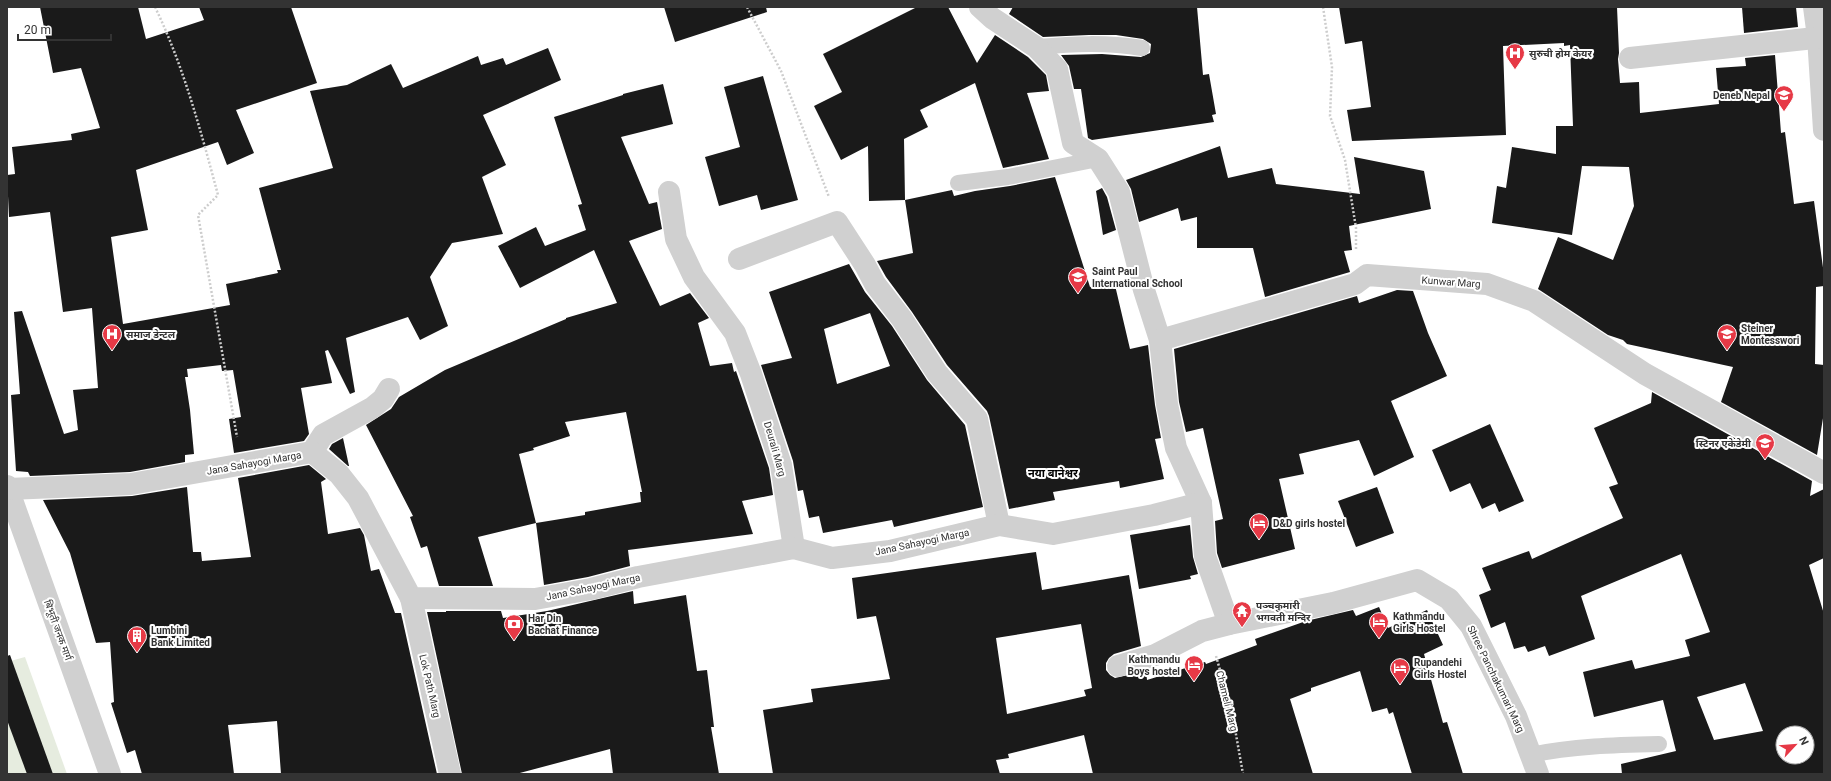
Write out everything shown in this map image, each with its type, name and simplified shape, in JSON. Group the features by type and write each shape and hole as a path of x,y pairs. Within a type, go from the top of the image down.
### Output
{"street":[{"path":"980,7 992,18 1036,47 1057,69 1073,143 1098,159 1119,192 1144,290 1160,340 1167,404 1176,448 1201,503 1205,556 1228,624"},
{"path":"1814,7 1821,37 1824,130"},
{"path":"1630,58 1821,37"},
{"name":"Deurali Marg","path":"669,192 676,239 694,277 735,333 752,374 781,465 794,548"},
{"path":"739,259 837,222 865,265 875,284 902,319 937,373 977,419 1000,525"},
{"name":"Kunwar Marg","path":"1160,340 1355,284 1367,275 1487,284 1534,301 1645,374 1824,473"},
{"path":"312,452 323,435 372,408 383,399 389,389"},
{"name":"Jana Sahayogi Marga","path":"8,488 131,484 312,452 339,474 358,498 411,598 535,599 590,589 638,577 794,548 832,558 890,551 1000,525 1053,534 1201,503"},
{"name":"बिभूती जनक मार्ग","path":"8,488 110,774"},
{"name":"Shree Panchakumari Marg","path":"1118,666 1155,655 1202,631 1228,624 1333,603 1417,580 1450,599 1471,626 1516,716 1534,765"},
{"name":"Lok Path Marg","path":"411,598 450,774"}],"lane":[{"path":"1036,47 1080,43 1112,44 1142,48"},
{"path":"958,183 1008,178 1098,159"},
{"path":"1534,765 1559,749 1587,746 1659,744"}],"path":[{"path":"155,7 165,29 197,118 218,196 198,215 242,465"},
{"path":"747,7 781,71 823,180 837,222"},
{"path":"1323,7 1332,67 1330,116 1344,160 1356,228 1355,284"},
{"name":"Chameli Marg","path":"1202,631 1216,655 1232,712 1243,774"}],"shaded area":[{"path":"25,657 67,774 7,774 7,662"}],"building":[{"path":"40,7 138,7 146,39 204,20 199,7 291,7 317,83 236,110 254,153 227,165 218,142 136,170 148,230 111,237 123,324 230,305 226,284 278,273 277,270 281,270 259,188 333,168 310,91 347,85 391,64 403,88 478,56 481,65 503,58 506,65 548,48 561,80 483,115 506,165 482,177 503,234 452,243 430,277 448,326 420,340 408,317 346,338 355,392 350,394 328,350 325,351 332,383 301,388 309,434 304,441 234,453 229,419 241,417 233,370 222,371 221,365 187,369 188,377 185,377 194,454 185,455 185,462 130,472 30,476 28,472 16,471 11,395 20,394 14,312 22,311 64,434 78,430 73,390 98,388 92,308 63,312 50,212 9,217 7,175 15,174 12,147 72,140 71,134 100,128 81,68 53,73"},
{"path":"664,7 766,7 767,12 675,42"},
{"path":"917,7 948,7 977,63 995,35 1028,57 1046,75 1049,91 1027,93 1049,159 1003,168 975,83 920,110 928,127 904,139 905,200 869,201 868,146 841,160 814,106 842,92 823,54"},
{"path":"1013,7 1197,7 1203,75 1209,74 1216,114 1212,115 1214,122 1092,140 1088,138 1081,89 1074,89 1069,66 1061,55 1102,54 1141,57 1150,53 1151,44 1143,39 1116,35 1043,37 1009,14"},
{"path":"1339,7 1617,7 1620,83 1639,82 1640,113 1719,104 1716,68 1746,66 1745,58 1775,55 1781,133 1785,132 1794,204 1814,201 1824,275 1824,286 1816,287 1815,364 1824,365 1824,412 1817,455 1721,402 1733,367 1627,344 1623,340 1608,335 1538,289 1558,237 1613,260 1634,206 1629,167 1582,166 1572,235 1492,223 1497,186 1506,188 1512,147 1556,154 1556,126 1573,126 1570,45 1564,46 1564,43 1503,46 1506,135 1352,141 1347,110 1371,107 1362,41 1345,44"},
{"path":"1742,7 1796,7 1798,27 1744,33"},
{"path":"763,76 798,200 761,210 757,195 719,206 705,157 740,147 724,87"},
{"path":"663,84 673,124 621,137 649,204 657,202 662,229 629,241 660,306 690,293 709,318 698,323 710,366 732,363 734,372 736,371 769,468 773,495 742,501 753,534 628,550 630,566 588,577 544,585 536,523 478,537 493,586 439,586 427,546 421,548 410,517 413,516 366,425 391,409 399,397 445,370 566,318 617,303 594,250 520,288 498,246 536,227 545,246 586,230 578,205 582,204 554,117 623,94","holes":["626,412 642,492 640,492 641,502 585,512 585,515 536,523 519,454 534,450 533,448 570,436 565,422"]},
{"path":"1220,146 1228,178 1272,168 1276,184 1360,194 1354,157 1424,171 1431,209 1349,226 1352,250 1344,251 1350,272 1265,297 1253,248 1197,248 1197,217 1181,221 1178,208 1139,222 1131,189 1126,180"},
{"path":"1055,177 1090,287 1114,281 1130,349 1148,345 1155,405 1161,438 1155,439 1164,479 1120,488 1119,481 1053,492 1055,500 1009,509 987,411 947,365 912,312 886,277 877,261 913,253 905,200 952,190 954,196"},
{"path":"1102,188 1107,197 1116,230 1103,235 1096,191"},
{"path":"849,264 865,292 892,326 927,380 965,425 983,507 894,527 892,520 823,533 819,516 809,518 803,490 798,491 793,461 761,365 792,358 769,292","holes":["870,313 890,366 837,384 824,329"]},
{"path":"1397,290 1413,291 1428,333 1447,376 1391,401 1414,457 1374,476 1359,440 1299,454 1304,474 1279,479 1295,549 1222,568 1217,553 1215,521 1223,519 1203,428 1186,432 1179,402 1174,349 1357,296 1359,303"},
{"path":"1652,392 1812,481 1810,496 1824,489 1824,558 1809,565 1824,614 1824,774 1622,774 1621,764 1676,751 1663,700 1594,717 1583,672 1632,660 1635,669 1690,656 1685,640 1710,632 1681,554 1581,596 1595,639 1549,656 1545,646 1528,652 1525,646 1514,649 1505,622 1491,628 1479,595 1491,590 1482,568 1529,551 1532,559 1623,518 1609,487 1618,484 1594,428 1651,403","holes":["1745,683 1763,731 1714,740 1697,697"]},
{"path":"1490,424 1524,501 1499,512 1495,503 1482,509 1470,483 1450,492 1432,450"},
{"path":"343,438 349,466 329,449 332,444"},
{"path":"309,465 326,479 321,482 328,534 360,528 364,535 371,571 379,569 395,613 401,613 437,774 281,774 277,721 228,725 234,774 142,774 135,750 127,753 111,703 114,702 110,642 96,643 70,553 43,500 132,496 187,487 193,552 201,552 202,561 251,557 238,478"},
{"path":"1377,487 1394,533 1356,547 1338,501"},
{"path":"1190,525 1193,557 1198,574 1190,576 1191,579 1139,589 1130,535"},
{"path":"1036,552 1042,590 1129,575 1141,646 1114,654 1106,663 1106,670 1115,678 1146,671 1147,680 1205,662 1206,664 1257,645 1255,639 1306,621 1353,610 1356,616 1379,607 1388,628 1427,610 1443,645 1424,654 1443,723 1447,722 1463,774 1412,774 1393,712 1389,714 1387,708 1372,712 1360,671 1311,688 1311,691 1290,699 1313,774 1093,774 1084,735 1008,754 1009,758 996,760 1000,774 773,774 763,710 813,702 811,689 890,679 876,616 857,619 852,578","holes":["1081,624 1092,688 1084,690 1086,696 1007,714 996,638"]},
{"path":"633,591 634,604 686,595 697,671 707,670 714,727 711,727 719,774 613,774 610,749 516,774 462,774 427,612 501,611 503,618 547,611"},
{"path":"10,655 53,774 27,774 7,720 7,656"}],"place":[{"name":"सुरुची होम केयर","path":"1515,70"},
{"name":"Deneb Nepal","path":"1784,112"},
{"name":"Saint Paul International School","path":"1078,294"},
{"name":"समाज डेन्टल","path":"112,351"},
{"name":"Steiner Montesswori","path":"1727,351"},
{"name":"स्टिनर एकेडेमी","path":"1765,460"},
{"name":"D&D girls hostel","path":"1259,540"},
{"name":"पञ्चकुमारी भगवती मन्दिर","path":"1242,628"},
{"name":"Kathmandu Girls Hostel","path":"1379,639"},
{"name":"Har Din Bachat Finance","path":"514,641"},
{"name":"Lumbini Bank Limited","path":"137,653"},
{"name":"Kathmandu Boys hostel","path":"1194,682"},
{"name":"Rupandehi Girls Hostel","path":"1400,685"}],"district":[{"name":"नया बानेश्वर","path":"1053,473"}]}
